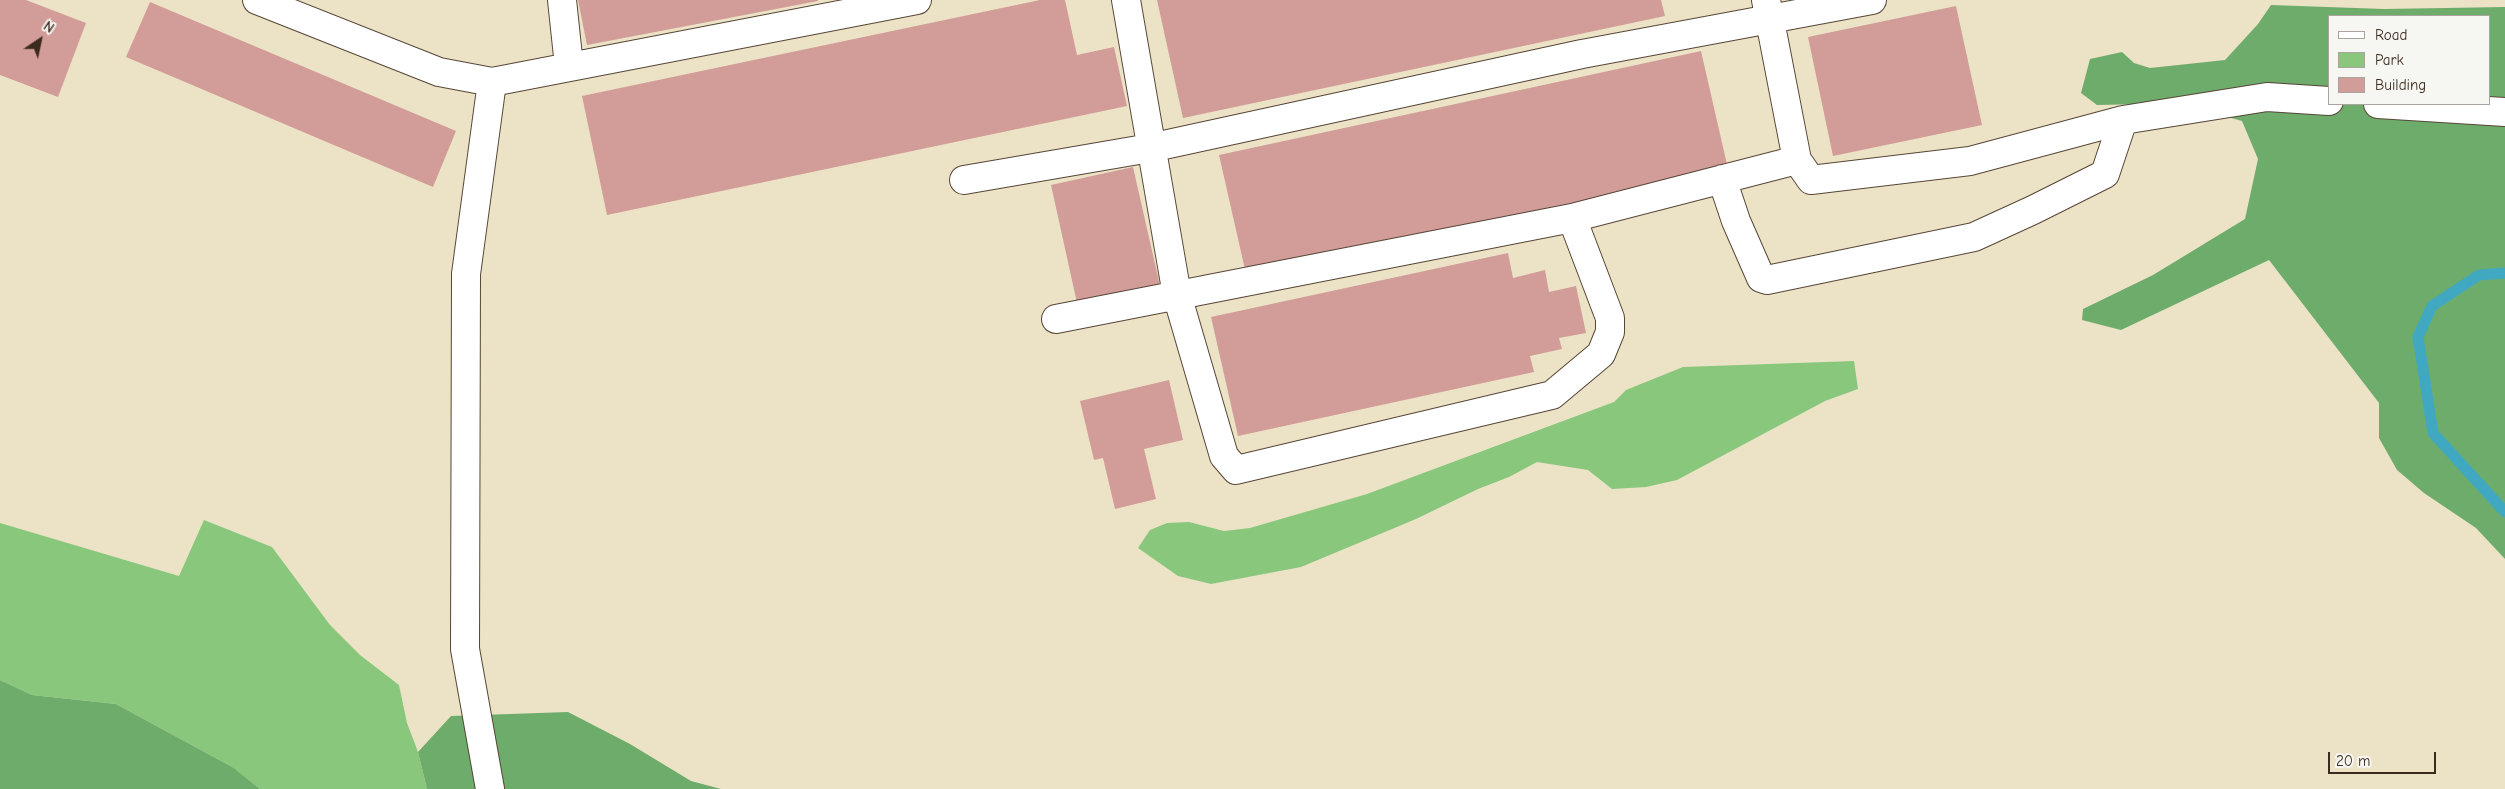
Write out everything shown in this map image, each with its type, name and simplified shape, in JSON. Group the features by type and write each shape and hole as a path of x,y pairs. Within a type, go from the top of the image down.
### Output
{"street":[{"path":"257,0 439,72 492,82 917,0"},
{"path":"562,0 569,66"},
{"path":"1126,0 1177,296 1224,456 1236,470 1552,395 1601,354 1610,332 1610,318 1572,218"},
{"path":"964,180 1150,148 1582,54 1768,10 1872,0"},
{"path":"1768,10 1797,160 1811,180 1961,162 2123,120 2267,96 2328,100"},
{"path":"490,789 464,649 466,274 492,82"},
{"path":"2394,105 2505,112"},
{"path":"1722,179 1736,221 1762,278 1766,280 1974,237 2105,174 2123,120"},
{"path":"1056,319 1572,218 1797,160"}],"green space":[{"path":"2271,5 2384,9 2505,7 2505,559 2476,528 2424,493 2397,470 2379,438 2379,403 2269,260 2121,330 2082,320 2083,309 2153,275 2245,219 2258,159 2242,121 2164,99 2148,104 2097,105 2081,93 2090,59 2122,52 2134,63 2150,68 2225,60 2258,24"},
{"path":"1854,361 1858,389 1825,401 1677,480 1646,487 1612,489 1588,470 1537,462 1509,477 1478,489 1416,519 1301,567 1211,584 1178,576 1138,548 1150,530 1167,523 1189,522 1224,531 1250,528 1367,494 1614,402 1626,390 1683,367"},
{"path":"204,520 272,547 330,625 360,655 399,685 407,723 418,752 427,789 260,789 234,768 116,704 32,695 0,680 0,523 179,576"},
{"path":"0,680 32,695 116,704 234,768 260,789 0,789"},
{"path":"568,712 630,744 691,781 721,789 427,789 418,752 451,716"}],"building":[{"path":"0,0 26,0 86,23 58,97 0,75"},
{"path":"578,0 818,0 818,1 587,45"},
{"path":"1040,0 1065,0 1077,55 1114,47 1127,106 607,215 582,96"},
{"path":"1157,0 1661,0 1665,16 1183,118"},
{"path":"150,2 456,131 433,187 126,57"},
{"path":"1956,6 1982,125 1833,156 1808,37"},
{"path":"1701,51 1728,169 1246,274 1219,155"},
{"path":"1133,167 1160,286 1077,303 1051,185"},
{"path":"1508,253 1513,278 1545,270 1549,292 1576,286 1586,333 1559,338 1562,349 1530,356 1534,372 1238,436 1211,317"},
{"path":"1169,380 1183,440 1144,449 1156,499 1115,509 1103,458 1094,460 1080,401"}],"waterway":[{"path":"2505,273 2479,275 2432,306 2418,337 2433,433 2505,512"}]}
